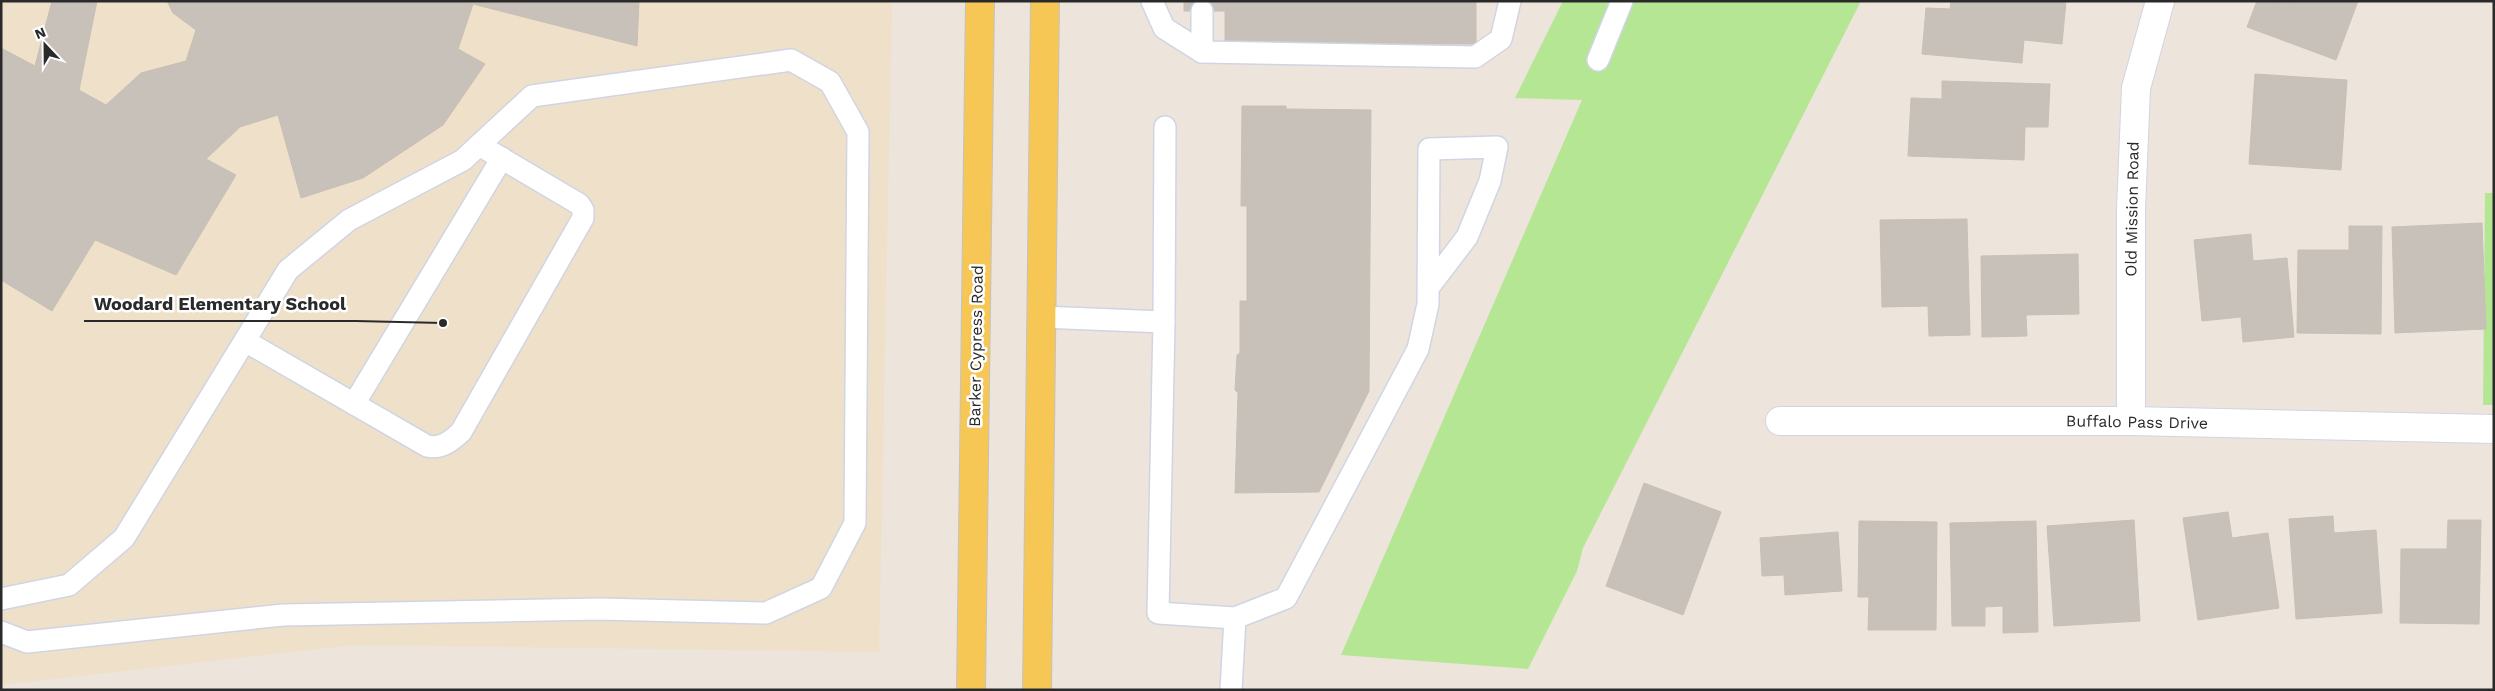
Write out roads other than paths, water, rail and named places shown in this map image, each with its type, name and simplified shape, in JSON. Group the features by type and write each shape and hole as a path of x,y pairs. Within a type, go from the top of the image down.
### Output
{"main road":[{"name":"Barker Cypress Road","path":"971,690 980,1"},
{"path":"1037,690 1045,1"}],"street":[{"name":"Old Mission Road","path":"2131,421 2131,209 2136,88 2160,1"},
{"name":"Buffalo Pass Drive","path":"1780,421 2131,421 2494,429"}],"lane":[{"path":"1152,1 1164,28 1202,52 1475,58 1501,39 1510,1"},
{"path":"1598,60 1622,1"},
{"path":"1202,11 1202,52"},
{"path":"1,599 69,585 124,538 288,270 349,220 463,160 532,96 791,60 830,82 858,132 855,523 821,588 766,613 599,609 283,614 27,642 1,632"},
{"path":"1166,127 1158,613 1236,618 1286,598 1418,349 1428,304 1428,288 1429,149 1497,147 1490,181 1467,237 1428,288"},
{"path":"245,341 427,446 444,445 461,432 583,218 583,210 579,204 479,145"},
{"path":"354,404 502,158"},
{"path":"1041,317 1164,322"},
{"path":"1231,690 1236,618"}],"place":[{"name":"Woodard Elementary School","path":"443,323"}]}
